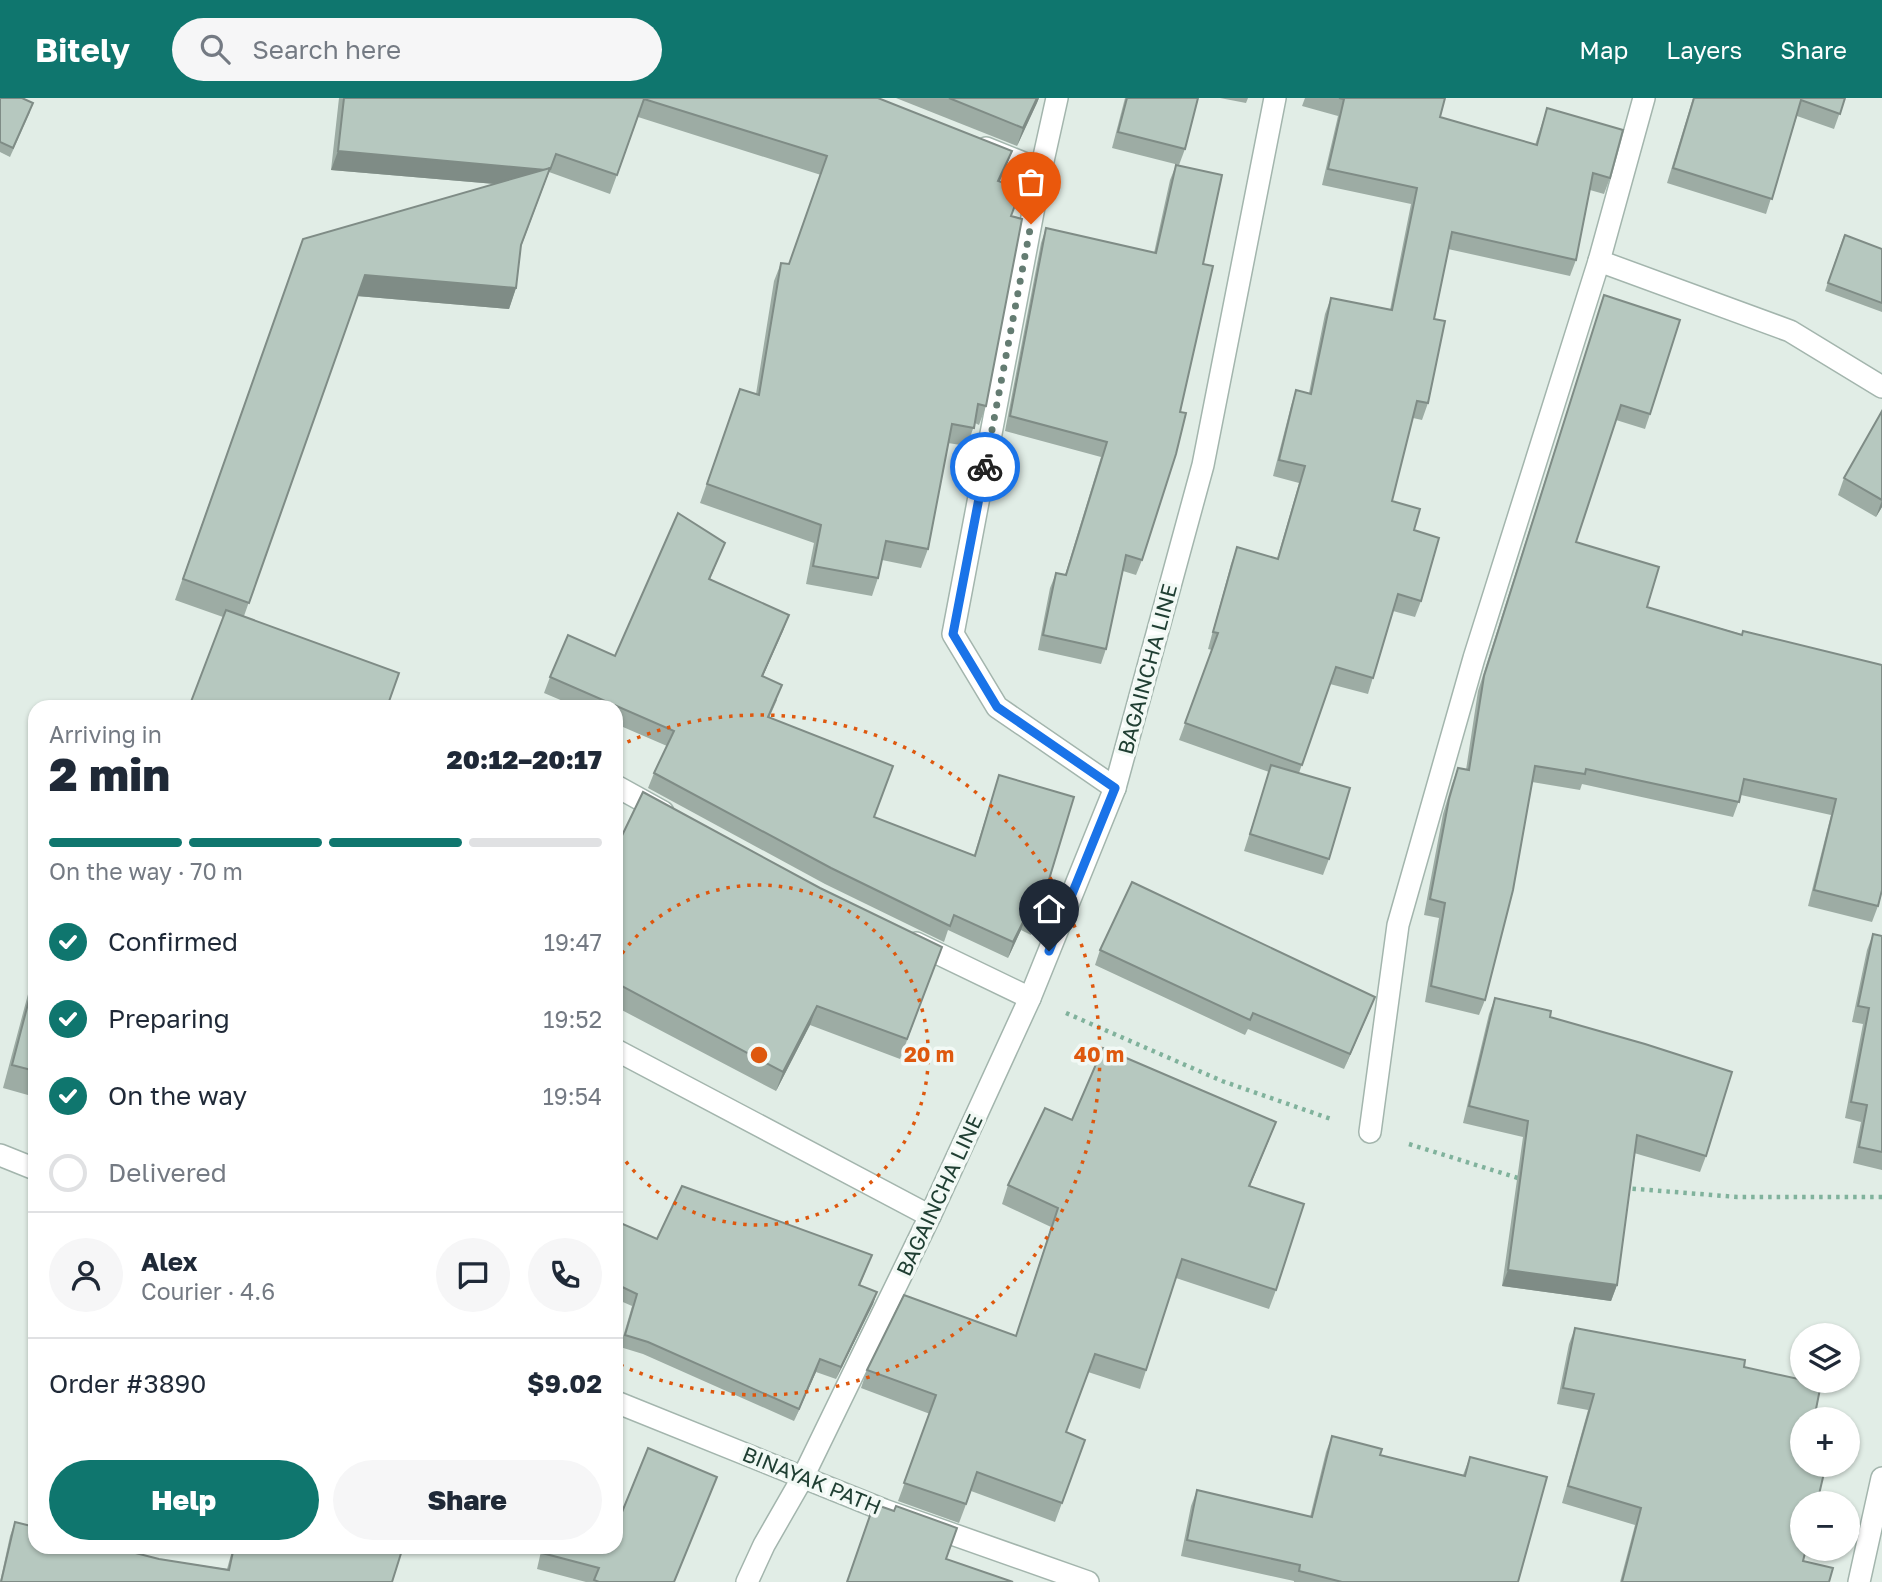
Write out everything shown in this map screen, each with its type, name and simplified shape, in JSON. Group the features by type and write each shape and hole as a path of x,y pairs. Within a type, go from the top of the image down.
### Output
{"street":[{"path":"1057,98 953,634 997,707 1115,788"},
{"name":"BAGAINCHA LINE","path":"747,1582 764,1545 803,1477 930,1216 1030,998 1115,788 1203,465 1275,98"},
{"path":"1370,1132 1398,925 1474,658 1599,261 1644,98"},
{"path":"963,139 1041,170"},
{"path":"1599,261 1790,331 1882,387"},
{"path":"623,790 676,819"},
{"path":"893,932 1030,998"},
{"path":"623,1054 930,1216"},
{"path":"0,1155 28,1166"},
{"name":"BINAYAK PATH","path":"623,1405 884,1510 1088,1582"},
{"path":"1859,1582 1882,1478"}],"path":[{"path":"1030,998 1222,1081 1370,1132 1524,1179"},
{"path":"1617,1187 1737,1197 1882,1197"}],"building":[{"path":"0,98 22,98 33,103 13,148 0,142"},
{"path":"344,98 878,98 1012,151 998,181 1021,189 1011,216 1022,219 986,406 978,404 974,428 952,424 928,549 886,541 878,578 813,566 821,525 707,484 740,389 759,395 781,263 789,264 827,156 644,99 617,175 556,154 550,170 546,170 338,151"},
{"path":"949,98 1037,98 1023,128"},
{"path":"1127,98 1198,98 1185,149 1118,132"},
{"path":"1339,98 1445,98 1440,117 1537,145 1547,108 1623,130 1610,178 1593,173 1576,260 1452,232 1434,319 1445,321 1428,403 1417,401 1392,501 1420,509 1414,530 1439,538 1421,601 1398,594 1373,678 1336,667 1302,765 1185,723 1218,633 1213,632 1237,547 1278,559 1305,466 1279,460 1296,390 1311,394 1331,298 1392,310 1417,188 1328,169 1344,99"},
{"path":"1694,98 1845,98 1840,114 1801,100 1772,199 1673,168"},
{"path":"1176,165 1222,175 1203,264 1213,266 1180,412 1186,413 1176,454 1142,560 1126,555 1106,649 1043,635 1056,573 1066,575 1107,442 1010,416 1046,228 1156,253"},
{"path":"550,168 521,245 516,288 365,275 249,603 183,579 303,239"},
{"path":"1845,235 1882,249 1882,303 1828,283"},
{"path":"1604,295 1680,320 1650,414 1621,405 1576,542 1659,567 1647,607 1742,635 1743,631 1882,665 1882,890 1878,906 1814,890 1836,799 1744,779 1739,802 1586,769 1585,774 1535,766 1513,890 1485,1000 1431,986 1445,903 1430,899 1449,799 1458,768 1469,770 1484,676"},
{"path":"1882,411 1882,500 1844,478"},
{"path":"678,513 725,543 709,579 789,615 762,676 782,685 768,717 893,766 874,817 975,856 999,775 1074,797 1037,919 1027,914 1013,942 954,915 950,926 831,868 654,773 674,731 623,709 623,700 603,700 550,677 568,635 615,656"},
{"path":"226,610 399,673 389,700 192,700"},
{"path":"1271,765 1350,788 1329,859 1250,834"},
{"path":"643,792 820,888 942,947 907,1039 817,1006 783,1072 623,987 623,833"},
{"path":"1132,882 1375,997 1350,1054 1253,1013 1250,1020 1100,950"},
{"path":"1873,934 1882,936 1882,1152 1859,1147 1867,1105 1851,1102 1869,1008 1858,1006"},
{"path":"1495,998 1551,1011 1550,1017 1732,1072 1706,1156 1637,1135 1617,1285 1508,1270 1528,1121 1469,1106"},
{"path":"28,1004 28,1069 12,1065"},
{"path":"1103,1048 1276,1122 1249,1186 1304,1204 1276,1290 1182,1259 1146,1370 1095,1354 1066,1432 1085,1440 1062,1503 977,1472 966,1504 904,1483 936,1395 867,1370 904,1295 1016,1336 1058,1208 1008,1185 1045,1108 1072,1120"},
{"path":"682,1186 872,1255 859,1285 877,1292 841,1367 820,1359 799,1409 648,1342 625,1335 637,1294 623,1287 623,1224 657,1239"},
{"path":"1575,1328 1745,1360 1744,1367 1790,1377 1790,1393 1819,1393 1816,1407 1790,1407 1790,1477 1823,1477 1820,1491 1790,1491 1790,1561 1833,1568 1829,1582 1622,1582 1641,1508 1568,1486 1594,1394 1563,1388"},
{"path":"1332,1436 1382,1449 1380,1455 1465,1476 1470,1457 1547,1477 1518,1582 1342,1582 1299,1571 1300,1565 1187,1540 1197,1490 1312,1517"},
{"path":"648,1448 717,1477 674,1582 599,1582 594,1580 599,1568 546,1554 623,1554 623,1510"},
{"path":"874,1504 894,1511 896,1506 957,1528 946,1559 1013,1582 847,1582"},
{"path":"15,1522 28,1525 28,1554 139,1554 229,1570 232,1554 401,1554 392,1582 1,1582"}],"way so far":[{"path":"985,467 1031,224"}],"route":[{"path":"985,467 953,634 997,707 1115,788 1049,951"}]}
